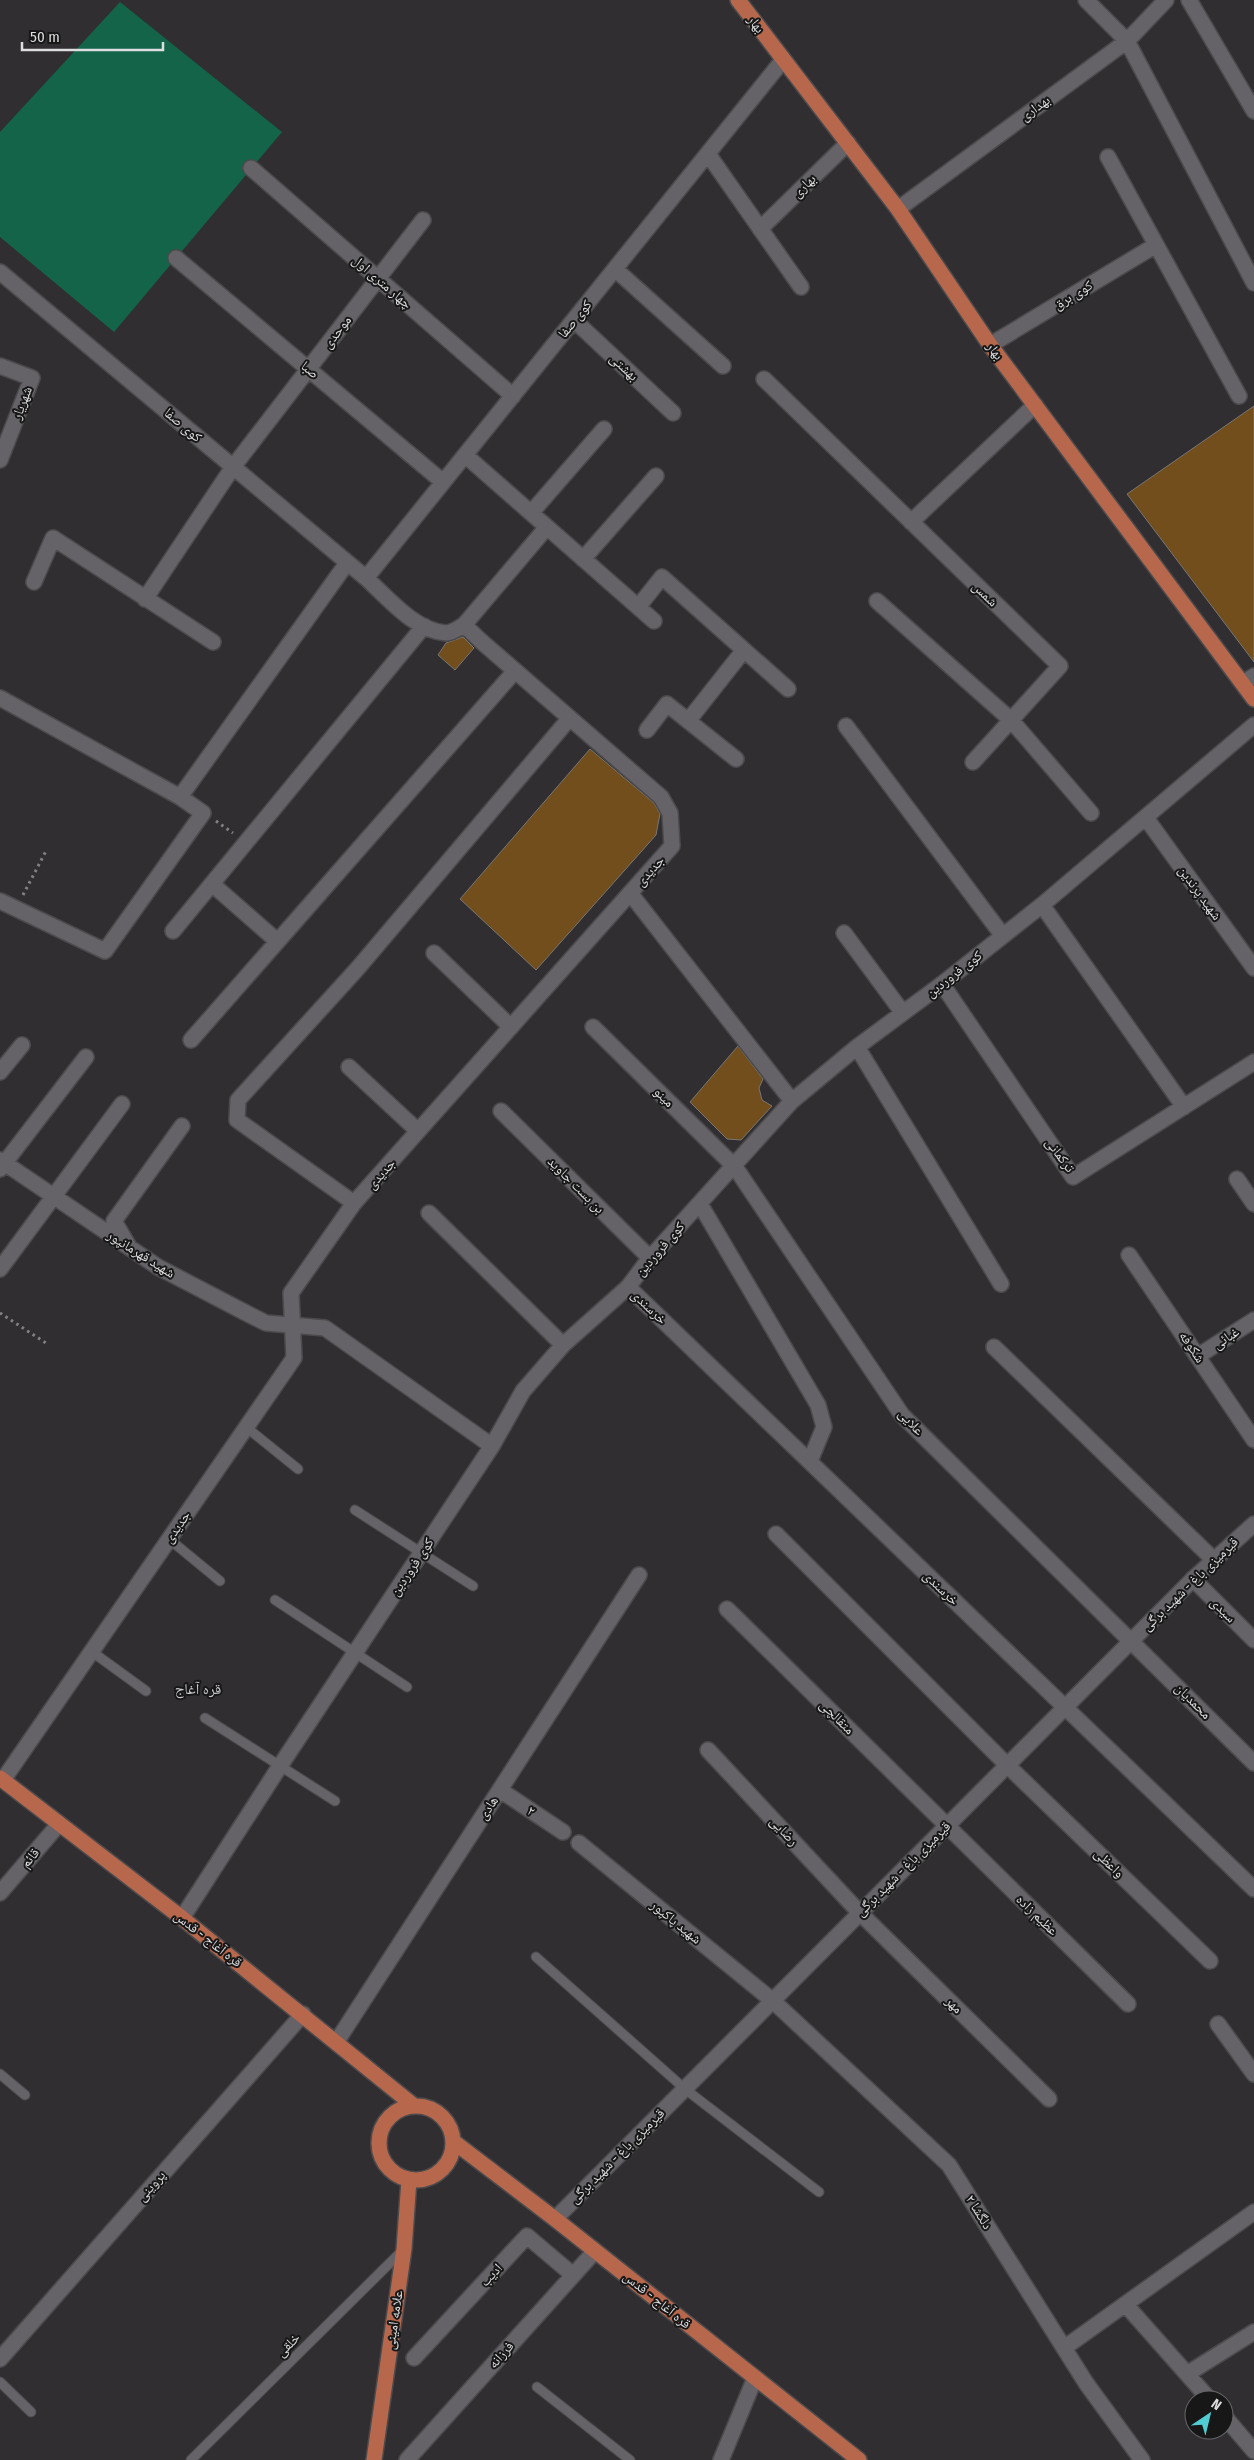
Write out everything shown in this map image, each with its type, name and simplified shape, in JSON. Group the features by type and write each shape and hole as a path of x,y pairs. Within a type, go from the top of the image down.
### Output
{"main road":[{"name":"بهار","path":"738,0 898,209 990,345 1248,680 1254,699"},
{"name":"قره آغاج - قدس","path":"1,1779 182,1918 413,2105"},
{"path":"413,2105 433,2109 448,2122 454,2142 448,2163 431,2178 409,2180 389,2170 378,2149 380,2128 393,2112 413,2105"},
{"name":"قره آغاج - قدس","path":"454,2142 555,2219 859,2460"},
{"name":"علامه امینی","path":"374,2460 404,2249 409,2180"}],"street":[{"path":"1086,0 1127,41 1254,283"},
{"name":"بهداری","path":"898,209 1127,41 1166,0"},
{"path":"1189,0 1254,111"},
{"name":"کوی صفا","path":"366,578 783,60"},
{"name":"بهاری","path":"760,228 848,143"},
{"path":"708,154 801,287"},
{"path":"1108,157 1239,396"},
{"name":"چهار متری اول","path":"251,168 513,396"},
{"name":"موحدی","path":"145,599 233,467 423,220"},
{"name":"کوی برق","path":"990,345 1156,245"},
{"name":"صبا","path":"176,258 444,482"},
{"path":"615,269 723,366"},
{"name":"کوی صفا","path":"0,272 366,578 408,616 424,626 448,633 464,626"},
{"name":"بهشتی","path":"574,320 673,414"},
{"name":"شهریار","path":"0,366 32,378 0,460"},
{"name":"شمس","path":"764,379 1060,666 1011,720"},
{"path":"911,522 1035,405"},
{"path":"531,513 604,429"},
{"path":"465,454 654,621"},
{"path":"583,559 656,476"},
{"path":"464,626 547,527"},
{"path":"34,582 53,538 213,642"},
{"path":"180,797 347,562"},
{"path":"638,607 662,577 788,690"},
{"path":"877,601 1011,720 1091,813"},
{"path":"173,931 424,626"},
{"name":"جدیدی","path":"1,1779 294,1358 291,1293 354,1203 672,846 670,813 661,797 464,626"},
{"path":"688,721 744,650"},
{"path":"191,1040 515,671"},
{"path":"0,698 180,797 203,812 105,951 0,901"},
{"path":"647,730 667,704 736,759"},
{"path":"354,1203 237,1120 238,1100 358,968 569,719"},
{"path":"973,762 1011,720"},
{"name":"کوی فروردین","path":"182,1918 280,1766 492,1446 523,1390 563,1345 628,1287 650,1258 735,1167 792,1101 857,1047 942,984 1042,905 1254,725"},
{"path":"846,726 1003,936"},
{"name":"شهید پرندین","path":"1146,818 1254,968"},
{"path":"212,884 277,941"},
{"path":"630,893 792,1101"},
{"path":"1042,905 1184,1106"},
{"path":"844,933 903,1013"},
{"path":"434,953 511,1027"},
{"name":"ترکمانی","path":"942,984 1073,1177 1254,1062"},
{"name":"مینو","path":"593,1028 735,1167"},
{"path":"0,1072 22,1045"},
{"path":"857,1047 1001,1284"},
{"path":"1,1164 86,1057"},
{"path":"349,1067 418,1131"},
{"path":"0,1269 122,1104"},
{"name":"بن بست جاوید","path":"501,1111 650,1258"},
{"path":"130,1248 114,1222 182,1126"},
{"name":"شهید قهرمانپور","path":"1,1164 158,1267 266,1323 326,1328 492,1446"},
{"name":"علایی","path":"735,1167 902,1415 1132,1640"},
{"path":"1237,1179 1254,1204"},
{"path":"700,1204 818,1405 824,1427 810,1461"},
{"path":"428,1213 563,1345"},
{"name":"شکوفه","path":"1129,1255 1254,1440"},
{"name":"خرسندی","path":"628,1287 1254,1889"},
{"name":"غبائی","path":"1198,1356 1254,1320"},
{"path":"994,1347 1214,1560"},
{"name":"قیرمیزی باغ - شهید برگی","path":"555,2219 1193,1579 1254,1524"},
{"name":"واعظی","path":"776,1534 1008,1766 1210,1961"},
{"name":"هادی","path":"336,2041 639,1575"},
{"name":"سیدی","path":"1193,1579 1254,1640"},
{"name":"متقالچی","path":"727,1609 946,1826"},
{"name":"محمدیان","path":"1132,1640 1254,1762"},
{"name":"رضایی","path":"708,1750 859,1912"},
{"name":"۲","path":"500,1790 563,1832"},
{"name":"قائم","path":"0,1893 59,1824"},
{"name":"عظیم زاده","path":"946,1826 1128,2004"},
{"name":"شهید پاکپور","path":"579,1843 773,2001"},
{"name":"مهر","path":"859,1912 1049,2099"},
{"name":"دلگشا ۲","path":"773,2001 949,2165 1086,2383 1142,2460"},
{"name":"پروینی","path":"0,2359 302,2014"},
{"path":"1218,2024 1254,2074"},
{"path":"1064,2348 1254,2212"},
{"name":"ادیب","path":"414,2358 527,2236 573,2275"},
{"name":"فرزانه","path":"407,2460 595,2251"},
{"path":"1126,2305 1201,2390"},
{"path":"1187,2374 1254,2332"},
{"path":"721,2460 755,2378"},
{"path":"1234,2428 1254,2451"}],"lane":[{"path":"246,1427 298,1469"},
{"path":"355,1510 473,1586"},
{"path":"169,1539 220,1581"},
{"path":"275,1600 407,1687"},
{"path":"91,1651 146,1691"},
{"path":"205,1718 335,1801"},
{"path":"536,1957 685,2089 819,2192"},
{"path":"0,2074 25,2095"},
{"name":"خلقی","path":"191,2460 404,2249"},
{"path":"0,2382 31,2412"},
{"path":"537,2387 630,2460"}],"path":[{"path":"203,812 246,842"},
{"path":"16,908 46,851"},
{"path":"0,1313 49,1345"}],"green space":[{"path":"120,2 282,132 114,332 0,237 0,132"}],"building":[{"path":"1254,406 1254,662 1127,494"},
{"path":"463,637 474,648 455,670 438,655 446,643"},
{"path":"590,749 654,803 660,814 656,835 536,970 460,899"},
{"path":"738,1046 763,1079 759,1088 762,1100 772,1106 741,1140 727,1139 690,1102"}],"district":[{"name":"قره آغاج","path":"198,1689"}]}
